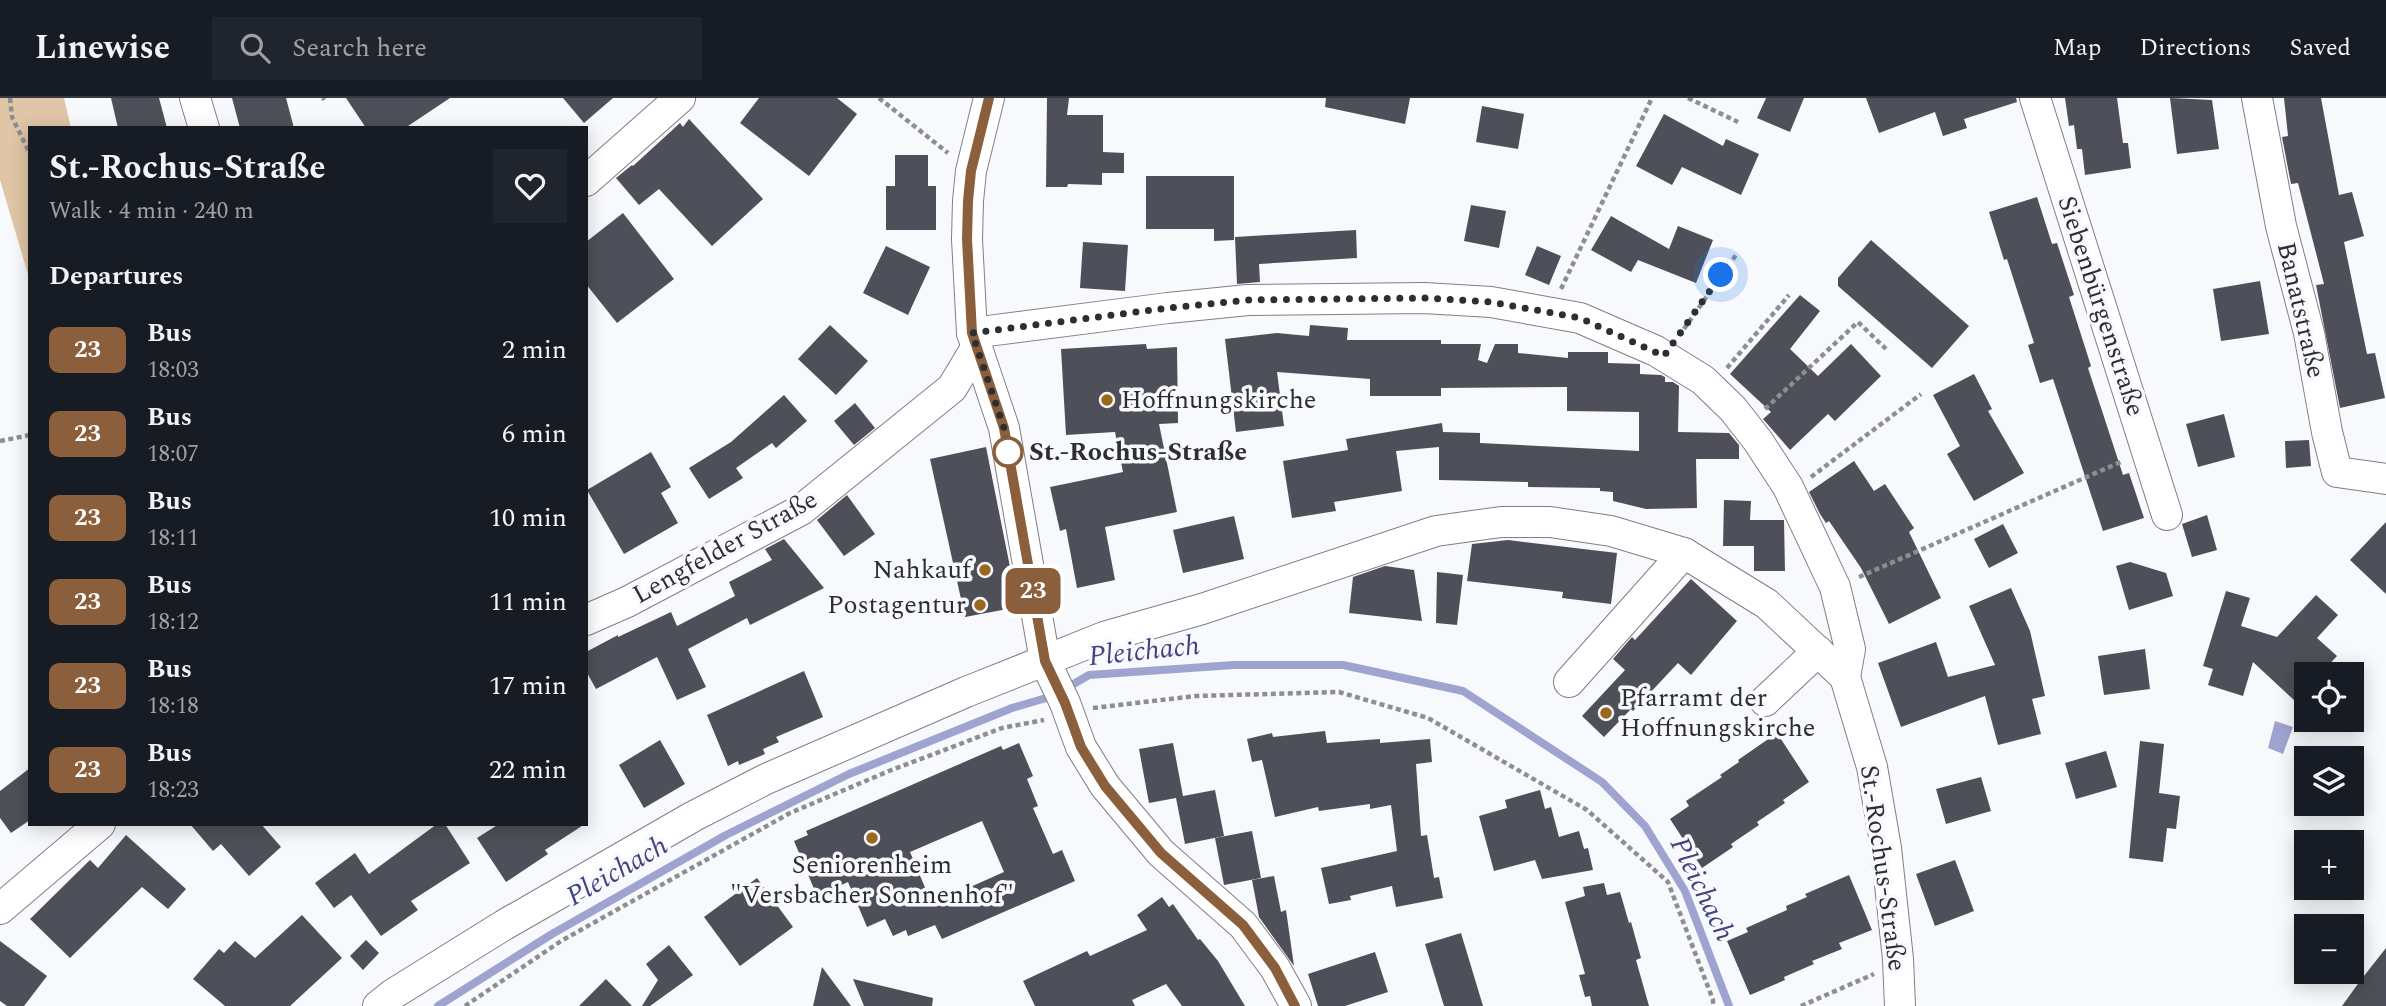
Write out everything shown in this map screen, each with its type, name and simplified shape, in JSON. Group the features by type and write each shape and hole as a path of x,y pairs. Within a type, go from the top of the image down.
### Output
{"street":[{"path":"195,98 203,126"},
{"path":"588,179 680,98"},
{"path":"989,98 971,171 967,239 974,341 1004,428 1045,661 1067,708 1081,747 1105,786 1161,853 1243,925 1275,968 1296,1006"},
{"name":"Siebenbürgenstraße","path":"2035,98 2167,515"},
{"name":"Banatstraße","path":"2257,98 2281,226 2309,333 2337,472 2386,479"},
{"path":"974,341 1168,308 1248,300 1424,298 1491,302 1580,318 1664,356 1703,380 1733,408 1747,426 1791,493 1835,587 1850,649 1845,677"},
{"name":"Lengfelder Straße","path":"588,619 801,510 953,388 974,341"},
{"name":"St.-Rochus-Straße","path":"377,1006 504,925 694,816 766,779 862,736 1104,637 1202,609 1436,531 1501,522 1550,522 1611,531 1684,552 1767,604 1845,677 1872,767 1886,848 1898,959 1900,1006"},
{"path":"1569,682 1684,552"},
{"path":"1765,701 1818,651"},
{"path":"0,909 98,826"}],"path":[{"path":"10,98 12,117 28,150"},
{"path":"879,98 971,171"},
{"path":"1550,312 1652,98"},
{"path":"1688,98 1738,122"},
{"path":"1664,356 1736,255"},
{"path":"1726,369 1789,295"},
{"path":"1747,426 1858,323 1886,349"},
{"path":"1791,493 1921,394"},
{"path":"0,441 28,435"},
{"path":"1835,587 2110,466"},
{"path":"465,1006 561,941 790,813 889,771 1002,728 1067,708 1083,709 1196,696 1339,692 1428,719 1587,810 1668,882 1713,1006"},
{"path":"1801,1006 1876,973 1898,959"}],"shaded area":[{"path":"0,98 64,98 71,126 28,126 28,274 0,180"}],"water":[{"path":"2275,721 2293,727 2283,754 2268,748"}],"building":[{"path":"111,98 159,98 166,126 118,126"},
{"path":"232,98 286,98 293,126 239,126"},
{"path":"346,98 450,98 408,126 365,126"},
{"path":"563,98 613,98 584,123"},
{"path":"759,98 837,98 857,114 809,176 740,123"},
{"path":"1047,98 1069,98 1067,115 1103,115 1103,152 1124,153 1124,173 1102,173 1102,185 1068,184 1067,187 1046,187"},
{"path":"1326,98 1410,98 1405,124 1325,107"},
{"path":"1766,98 1804,98 1790,132 1757,118"},
{"path":"1866,98 2016,98 2017,102 1964,119 1967,128 1943,136 1935,112 1879,133"},
{"path":"2065,98 2117,98 2123,143 2128,143 2131,168 2085,175 2082,149 2077,149 2074,125 2069,126"},
{"path":"2170,98 2212,100 2219,149 2177,154"},
{"path":"2284,98 2321,98 2339,195 2352,192 2364,236 2344,242 2367,354 2375,353 2385,398 2340,408 2316,285 2324,284 2298,183 2291,184 2282,137 2288,136"},
{"path":"1482,106 1524,114 1518,149 1476,142"},
{"path":"1664,114 1723,146 1726,139 1759,154 1741,195 1682,167 1672,185 1636,166"},
{"path":"689,119 763,199 712,246 659,189 639,205 616,178 680,123 683,127"},
{"path":"895,155 928,155 928,186 936,186 936,230 886,230 886,186 895,186"},
{"path":"1146,176 1234,176 1234,240 1214,241 1214,229 1146,229"},
{"path":"2037,197 2052,244 2057,243 2074,295 2069,297 2091,366 2088,368 2123,475 2129,473 2144,518 2103,531 2053,379 2040,383 2028,345 2034,343 1989,212"},
{"path":"1471,205 1506,211 1499,248 1464,241"},
{"path":"623,213 674,279 617,323 588,287 588,240"},
{"path":"1611,216 1669,249 1678,226 1713,240 1696,283 1638,260 1631,272 1591,250"},
{"path":"1356,230 1357,258 1259,264 1260,282 1237,284 1235,237"},
{"path":"1871,240 1969,326 1932,368 1838,286 1838,278"},
{"path":"1083,242 1128,245 1125,291 1080,288"},
{"path":"886,246 930,267 908,315 863,293"},
{"path":"1537,246 1561,256 1549,285 1525,275"},
{"path":"2260,281 2269,334 2221,341 2213,289"},
{"path":"1800,295 1820,311 1790,349 1818,376 1851,344 1881,376 1835,421 1828,414 1790,450 1763,419 1771,412 1730,374"},
{"path":"830,325 868,361 836,395 798,359"},
{"path":"1310,325 1348,328 1347,340 1441,340 1441,344 1481,344 1478,360 1487,363 1495,344 1518,344 1518,353 1568,358 1568,352 1608,352 1608,363 1640,364 1640,374 1661,375 1665,377 1665,382 1673,382 1679,386 1678,432 1729,433 1739,445 1739,459 1696,459 1697,508 1646,509 1613,501 1613,492 1600,491 1600,488 1528,487 1528,482 1439,480 1439,447 1396,451 1402,491 1334,502 1336,511 1292,518 1283,461 1348,450 1346,439 1442,423 1443,432 1480,433 1480,443 1639,451 1639,412 1567,411 1567,387 1441,388 1441,396 1370,396 1370,379 1277,372 1284,426 1236,432 1225,339 1277,333 1309,336"},
{"path":"1146,344 1147,349 1177,347 1178,423 1159,424 1177,512 1105,527 1115,580 1077,588 1066,529 1060,531 1050,487 1123,472 1115,432 1066,435 1061,349"},
{"path":"1974,374 1992,409 1988,411 2024,473 1974,501 1947,454 1960,446 1933,395"},
{"path":"784,395 807,421 776,448 772,443 736,468 743,478 709,499 689,468 731,442"},
{"path":"855,403 875,428 854,445 834,421"},
{"path":"2224,414 2235,457 2198,467 2186,424"},
{"path":"2309,440 2311,466 2286,468 2285,441"},
{"path":"986,447 1018,607 965,617 930,459"},
{"path":"651,452 671,487 661,493 678,523 624,554 588,489"},
{"path":"1854,461 1874,491 1885,484 1914,528 1909,532 1941,598 1889,624 1861,568 1829,521 1826,523 1809,492"},
{"path":"847,495 875,534 844,556 817,520"},
{"path":"1724,500 1751,501 1750,520 1784,520 1785,571 1754,571 1754,546 1723,546"},
{"path":"2207,515 2217,550 2192,557 2182,524"},
{"path":"1234,516 1244,559 1183,573 1173,530"},
{"path":"2386,522 2386,594 2350,560"},
{"path":"2003,524 2018,553 1989,568 1974,539"},
{"path":"784,539 824,588 750,625 747,618 688,649 706,687 677,700 657,657 596,689 588,675 588,651 671,612 677,626 735,596 729,582 772,560 765,549"},
{"path":"1508,540 1617,553 1611,604 1562,598 1563,592 1467,581 1472,544"},
{"path":"2130,562 2166,573 2173,596 2129,610 2116,566"},
{"path":"1385,566 1414,570 1422,621 1349,613 1353,577"},
{"path":"1437,572 1463,575 1457,625 1436,623"},
{"path":"1691,579 1737,621 1691,675 1678,663 1633,711 1631,709 1604,737 1582,716 1625,670 1613,659 1632,637 1635,640"},
{"path":"2011,588 2030,631 2045,696 2032,699 2041,734 1998,745 1985,696 1901,727 1878,663 1936,642 1948,677 1995,665 1969,606"},
{"path":"2226,591 2250,598 2241,626 2277,637 2316,595 2338,615 2317,638 2337,656 2331,662 2294,662 2294,700 2253,662 2243,696 2208,685 2213,669 2203,666"},
{"path":"2145,649 2150,689 2104,695 2098,656"},
{"path":"804,671 823,717 776,737 779,742 763,749 765,754 739,765 738,761 728,766 707,715"},
{"path":"1325,731 1327,743 1430,739 1432,762 1416,764 1421,836 1427,835 1434,878 1439,877 1443,898 1396,907 1392,886 1350,896 1351,900 1329,904 1321,868 1397,851 1391,805 1370,809 1370,804 1319,811 1318,807 1275,817 1262,760 1252,762 1247,739 1272,733 1273,737"},
{"path":"1777,733 1809,782 1757,822 1759,825 1731,844 1733,847 1702,868 1670,819 1689,806 1686,801 1722,777 1720,775 1739,762 1738,760"},
{"path":"660,740 685,784 644,808 619,765"},
{"path":"2140,741 2164,744 2159,793 2180,796 2176,829 2167,828 2163,862 2129,858"},
{"name":"Seniorenheim \"Versbacher Sonnenhof\"","path":"1019,743 1033,776 1027,779 1038,806 1033,808 1053,854 1062,850 1075,881 942,939 935,925 908,936 906,930 893,936 885,919 867,927 848,882 817,896 794,841 808,835 806,831 1001,746 1003,750","holes":["982,821 1004,872 932,904 910,852"]},
{"path":"1173,743 1183,796 1215,790 1224,836 1185,844 1176,798 1149,803 1139,749"},
{"path":"2106,751 2117,787 2076,799 2065,763"},
{"path":"28,770 28,821 11,833 0,818 0,791"},
{"path":"1981,777 1991,811 1946,824 1936,789"},
{"path":"1540,790 1545,809 1551,807 1559,837 1579,831 1584,849 1588,848 1593,870 1542,879 1535,860 1494,871 1479,816 1507,808 1505,800"},
{"path":"192,826 263,826 281,847 249,876 221,844 213,851"},
{"path":"434,826 446,826 470,863 411,901 418,910 381,936 351,895 334,908 315,883 355,853 369,874"},
{"path":"496,826 582,826 545,850 548,854 506,882 477,838"},
{"path":"1252,831 1261,878 1224,885 1215,838"},
{"path":"126,835 186,889 168,909 142,887 70,958 30,919 90,860 98,868"},
{"path":"1955,860 1974,911 1935,926 1916,874"},
{"path":"1849,875 1872,930 1839,943 1842,949 1812,961 1814,964 1784,977 1785,980 1750,995 1727,941 1748,932 1746,928 1787,910 1786,906 1807,897 1805,894"},
{"path":"1274,876 1281,912 1286,910 1294,966 1259,917 1252,880"},
{"path":"757,878 793,927 740,966 704,917"},
{"path":"1604,883 1607,895 1620,892 1629,923 1631,922 1641,958 1636,960 1649,1006 1592,1006 1590,996 1585,997 1579,975 1585,974 1565,902 1585,896 1583,887"},
{"path":"1162,897 1169,907 1173,904 1198,940 1200,939 1218,961 1245,1006 1182,1006 1166,984 1132,1000 1135,1006 1035,1006 1023,981 1087,951 1090,956 1147,930 1137,915"},
{"path":"302,915 342,958 290,1006 225,1006 193,979 219,949 224,953 235,941 255,958"},
{"path":"1461,933 1483,1006 1444,1006 1425,944"},
{"path":"366,940 379,953 363,970 350,956"},
{"path":"0,941 47,976 24,1006 7,1006 0,1001"},
{"path":"669,945 693,975 650,1006 642,1006 658,980 646,964"},
{"path":"2386,948 2386,1006 2342,1006 2358,984 2364,984 2364,976"},
{"path":"1375,952 1388,992 1345,1006 1318,1006 1308,974"},
{"path":"822,967 851,1006 813,1006"},
{"path":"606,979 632,1006 579,1006"},
{"path":"853,979 933,998 932,1006 864,1006"}],"waterway":[{"name":"Pleichach","path":"438,1006 552,934 726,835 849,774 1012,708 1053,696 1089,675 1234,665 1343,665 1463,691 1602,782 1645,826 1685,891 1729,1006"}],"bus line":[{"name":"23","path":"989,98 971,171 968,201 967,239 972,333 1004,428 1045,661 1065,703 1081,747 1105,786 1161,853 1243,925 1275,968 1295,1006"}],"place":[{"name":"Hoffnungskirche","path":"1107,400"},
{"name":"St.-Rochus-Straße","path":"1008,452"},
{"name":"Nahkauf","path":"985,570"},
{"name":"Postagentur","path":"980,605"},
{"name":"Pfarramt der Hoffnungskirche","path":"1606,713"},
{"name":"Seniorenheim \"Versbacher Sonnenhof\"","path":"872,838"}],"route":[{"path":"1008,452 1004,428 972,333 1248,300 1424,298 1491,302 1580,318 1664,356 1721,275"}]}
